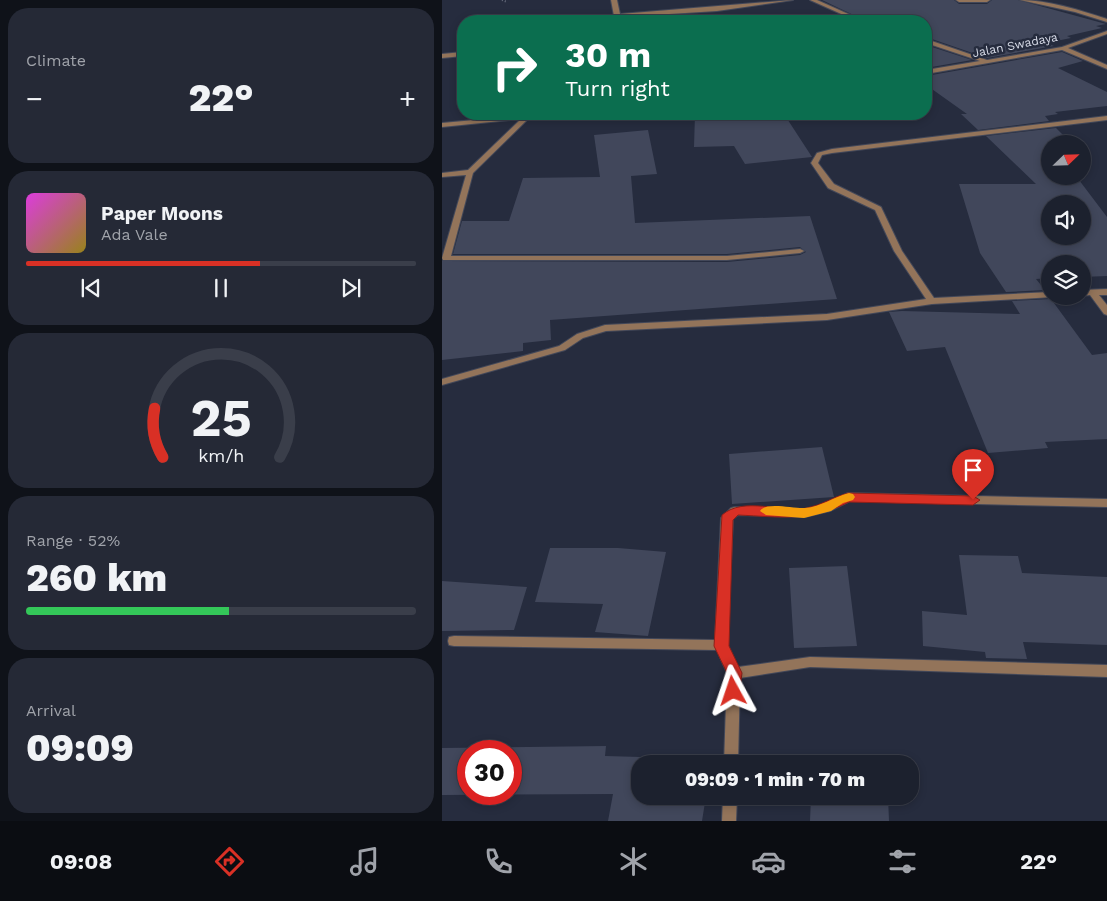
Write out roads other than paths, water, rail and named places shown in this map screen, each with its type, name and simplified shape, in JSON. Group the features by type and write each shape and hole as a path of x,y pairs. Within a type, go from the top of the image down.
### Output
{"street":[{"path":"614,0 617,15"},
{"path":"644,15 790,0"},
{"path":"813,0 844,15"},
{"path":"959,0 987,0"},
{"path":"1023,0 1076,11 1106,21"},
{"name":"Jalan Swadaya","path":"932,71 1063,48 1106,32"},
{"path":"932,43 990,62"},
{"path":"1063,48 1106,67"},
{"path":"442,56 457,55"},
{"path":"932,301 898,251 878,209 831,186 814,162 815,158 819,154 832,151 897,142 1106,118"},
{"path":"442,125 489,120"},
{"path":"523,120 470,172 444,258 727,258 800,251"},
{"path":"442,175 470,172"},
{"path":"1106,292 1093,293 1106,312"},
{"path":"442,382 562,348 580,336 605,328 827,317 932,301 1041,295"},
{"path":"731,755 734,673 721,646 727,518 735,511 804,513 826,508 848,497 1106,503"},
{"path":"454,641 721,646"},
{"path":"734,673 810,662 1106,671"},
{"path":"729,821 730,805"}]}
